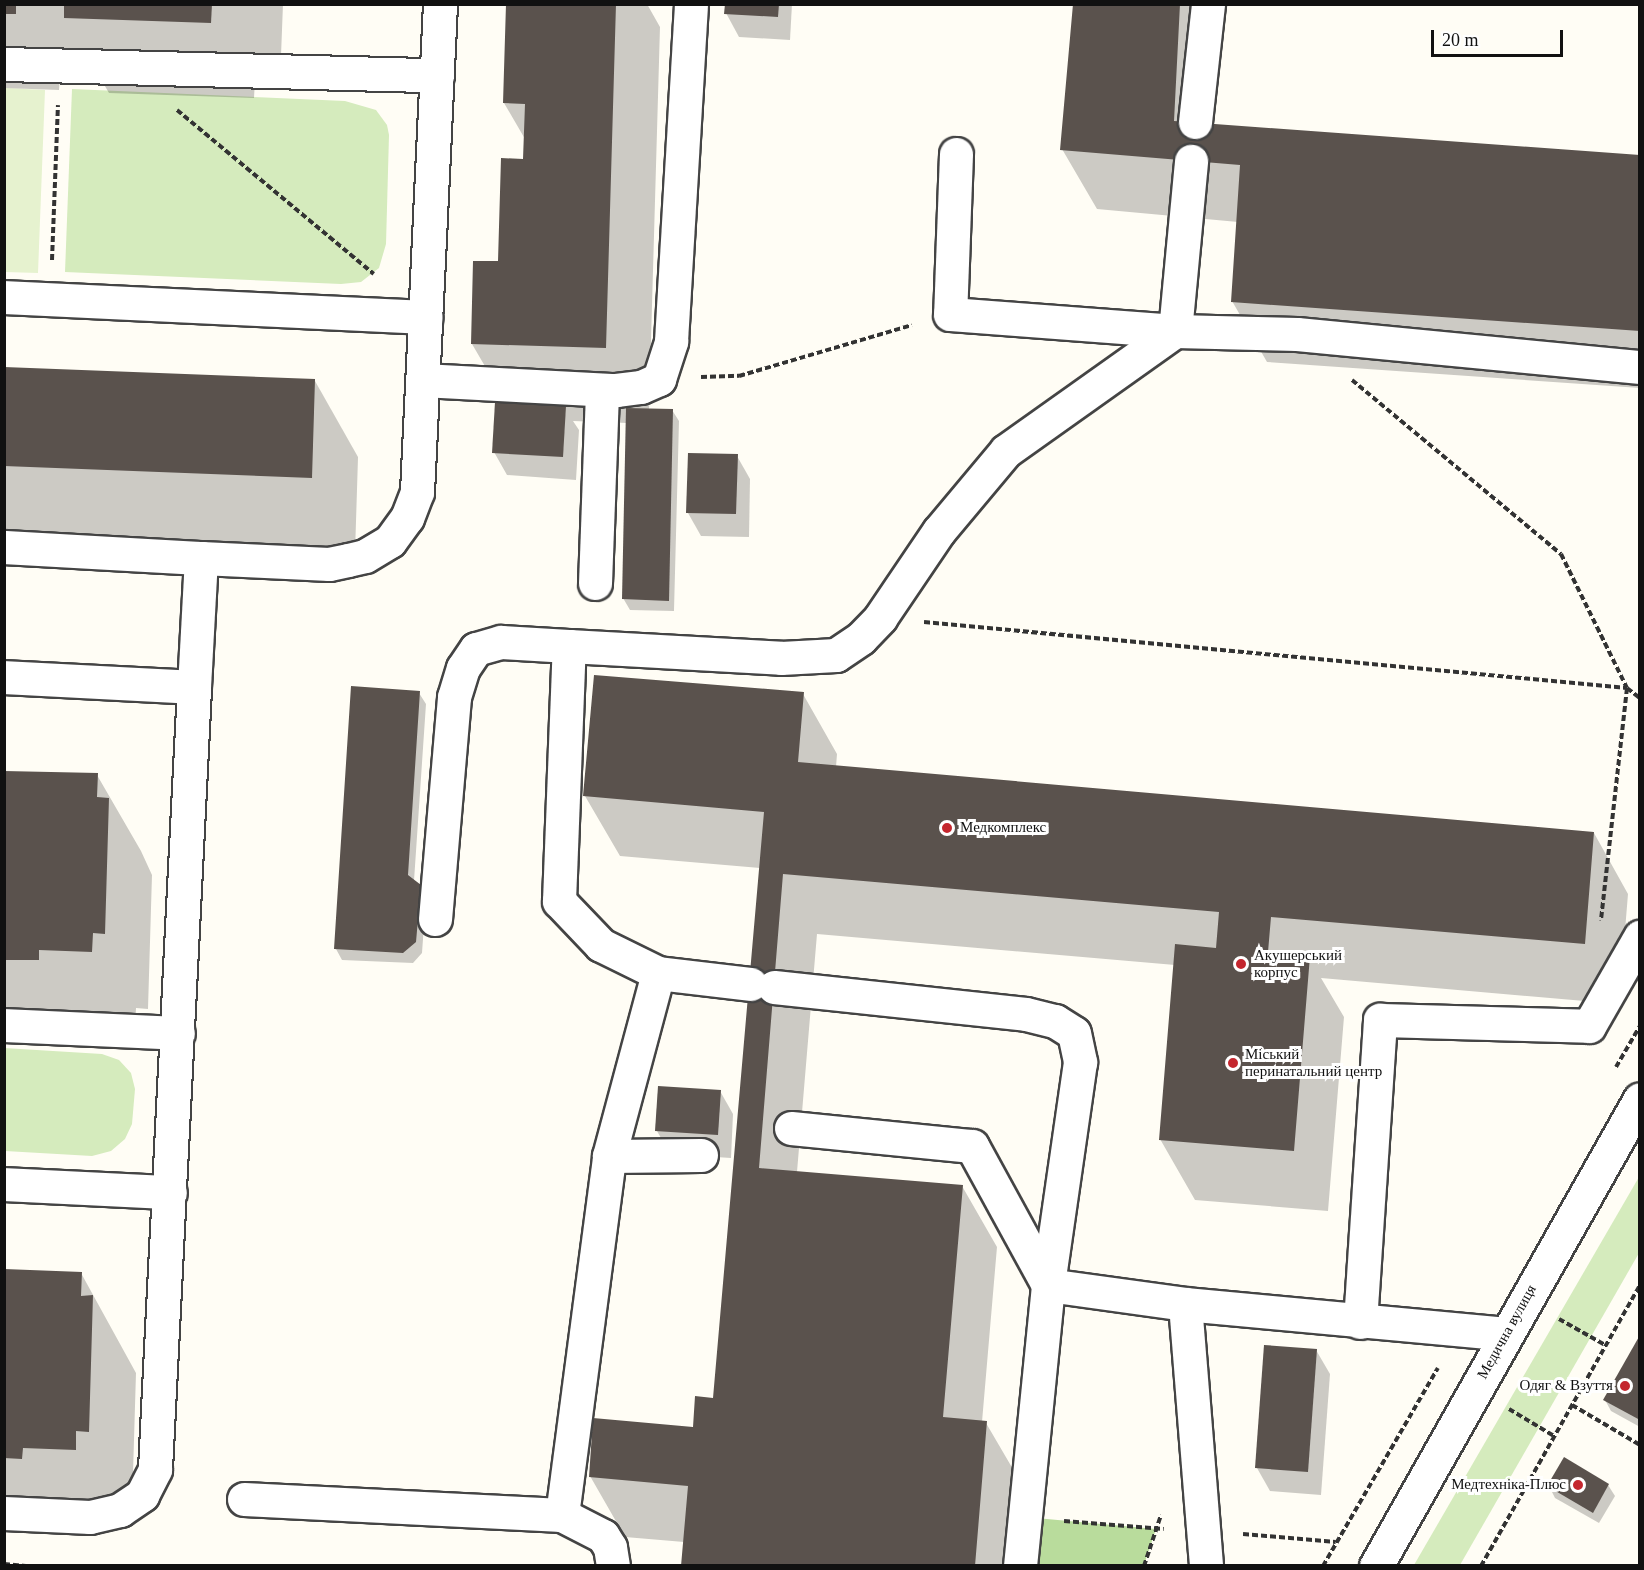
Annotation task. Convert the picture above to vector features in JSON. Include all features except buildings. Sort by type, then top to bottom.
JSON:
[{"type":"street","points":[[4,547],[329,564],[365,556],[390,541],[407,518],[417,492],[440,4]]},
{"type":"street","points":[[422,380],[602,390],[640,387],[659,379],[671,341],[691,4]]},
{"type":"street","points":[[1196,122],[1208,4]]},
{"type":"street","points":[[4,64],[436,75]]},
{"type":"street","points":[[956,154],[950,314],[1175,331],[1297,334],[1640,367]]},
{"type":"street","points":[[435,919],[454,697],[463,668],[476,649],[501,642],[811,659],[836,655],[861,638],[880,618],[939,531],[1006,452],[1175,331],[1191,161]]},
{"type":"street","points":[[4,297],[426,317]]},
{"type":"street","points":[[595,583],[602,390]]},
{"type":"street","points":[[4,1513],[90,1518],[132,1503],[149,1483],[158,1456],[201,558]]},
{"type":"street","points":[[569,646],[559,901],[601,945],[658,973],[1026,1014],[1055,1021],[1074,1033],[1080,1062],[1048,1286],[1020,1566]]},
{"type":"street","points":[[4,676],[194,687]]},
{"type":"street","points":[[1360,1322],[1380,1020],[1589,1026],[1640,937]]},
{"type":"street","points":[[561,1515],[609,1156],[658,973]]},
{"type":"street","points":[[4,1025],[178,1033]]},
{"type":"street","name":"Медична вулиця","points":[[1376,1566],[1640,1099]]},
{"type":"street","points":[[791,1128],[972,1146],[1048,1286]]},
{"type":"street","points":[[609,1156],[701,1155]]},
{"type":"street","points":[[4,1184],[170,1192]]},
{"type":"street","points":[[1048,1286],[1185,1304],[1507,1334]]},
{"type":"street","points":[[1185,1304],[1206,1566]]},
{"type":"street","points":[[244,1499],[561,1515],[603,1536],[610,1547],[612,1566]]},
{"type":"path","points":[[50,299],[60,65]]},
{"type":"path","points":[[126,67],[426,317]]},
{"type":"path","points":[[659,379],[739,376],[950,314]]},
{"type":"path","points":[[1297,334],[1560,554],[1627,688],[1640,698]]},
{"type":"path","points":[[880,618],[1627,688]]},
{"type":"path","points":[[1600,933],[1627,688]]},
{"type":"path","points":[[1481,1566],[1640,1285]]},
{"type":"path","points":[[1557,1317],[1605,1345]]},
{"type":"path","points":[[1572,1404],[1640,1445]]},
{"type":"path","points":[[1506,1407],[1554,1436]]},
{"type":"path","points":[[1025,1517],[1336,1542]]},
{"type":"path","points":[[4,1564],[26,1566]]},
{"type":"green space","points":[[5,88],[45,90],[38,273],[5,272]]},
{"type":"green space","points":[[72,89],[345,101],[376,110],[387,125],[389,135],[386,244],[379,268],[361,282],[341,284],[65,272]]},
{"type":"green space","points":[[4,1048],[102,1054],[119,1060],[131,1073],[135,1089],[132,1124],[125,1139],[111,1151],[92,1156],[5,1151]]},
{"type":"green space","points":[[1639,1177],[1639,1253],[1460,1565],[1414,1565]]},
{"type":"green space","points":[[1025,1517],[1156,1529],[1144,1565],[1020,1566]]},
{"type":"place","name":"Медкомплекс","points":[[947,828]]},
{"type":"place","name":"Акушерський корпус","points":[[1241,964]]},
{"type":"place","name":"Міський перинатальний центр","points":[[1233,1063]]},
{"type":"place","name":"Одяг & Взуття","points":[[1625,1386]]},
{"type":"place","name":"Медтехніка-Плюс","points":[[1578,1485]]}]
